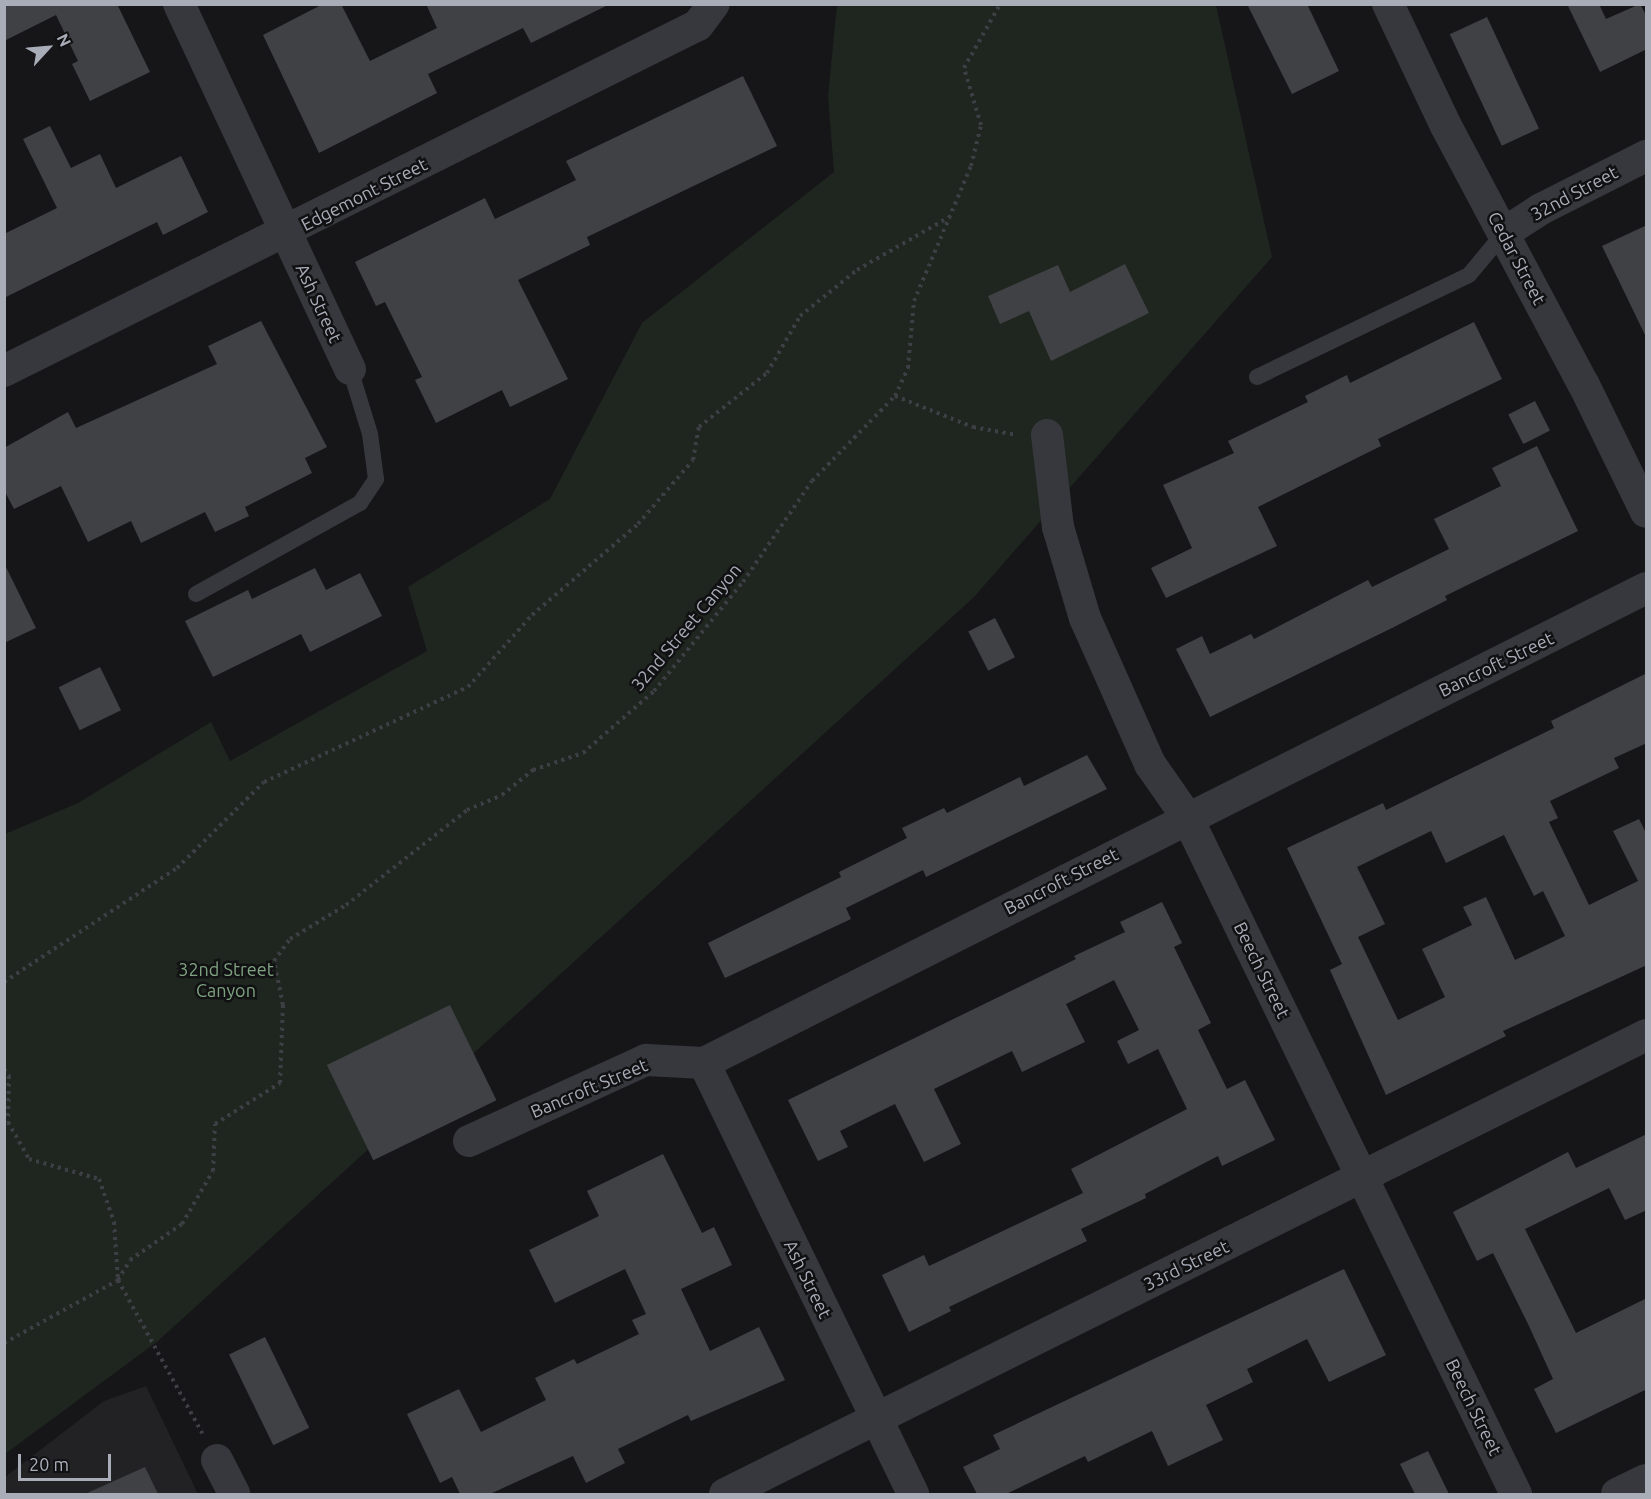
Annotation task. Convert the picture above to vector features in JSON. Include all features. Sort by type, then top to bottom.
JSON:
[{"type":"street","name":"Ash Street","points":[[179,4],[350,369]]},
{"type":"street","name":"Edgemont Street","points":[[4,371],[287,233],[698,25],[714,4]]},
{"type":"street","name":"Cedar Street","points":[[1388,4],[1647,512]]},
{"type":"street","name":"32nd Street","points":[[1504,233],[1541,209],[1647,156]]},
{"type":"street","name":"Beech Street","points":[[1047,435],[1058,527],[1085,618],[1150,764],[1187,817],[1516,1494]]},
{"type":"street","name":"Bancroft Street","points":[[469,1141],[646,1060],[704,1063],[1187,817],[1647,588]]},
{"type":"street","name":"33rd Street","points":[[725,1494],[1647,1035]]},
{"type":"street","name":"Ash Street","points":[[704,1063],[913,1494]]},
{"type":"street","points":[[217,1460],[234,1494]]},
{"type":"street","points":[[1617,1494],[1647,1480]]},
{"type":"lane","points":[[1257,377],[1469,275],[1504,233]]},
{"type":"lane","name":"Ash Street","points":[[196,594],[360,503],[376,479],[370,434],[350,369]]},
{"type":"path","name":"32nd Street Canyon","points":[[4,1343],[118,1280],[130,1260],[182,1224],[213,1171],[215,1124],[280,1083],[284,1005],[273,961],[290,939],[346,905],[467,810],[502,795],[533,770],[584,753],[654,691],[743,582],[812,482],[896,396],[908,368],[914,301],[971,166],[981,125],[964,68],[1000,4]]},
{"type":"path","points":[[4,982],[177,868],[264,782],[468,687],[532,615],[638,524],[693,460],[699,427],[767,373],[800,316],[857,270],[951,216]]},
{"type":"path","points":[[896,396],[973,427],[1018,435],[1047,435]]},
{"type":"path","points":[[4,1070],[9,1076],[8,1122],[28,1160],[99,1179],[114,1221],[118,1280],[217,1460]]},
{"type":"shaded area","points":[[146,1386],[198,1494],[5,1494],[5,1477],[104,1401]]},
{"type":"green space","name":"32nd Street Canyon","points":[[837,5],[1216,5],[1272,257],[974,597],[158,1341],[5,1454],[5,834],[78,803],[211,722],[230,761],[427,651],[408,587],[550,499],[642,323],[834,172],[828,96]]},
{"type":"building","points":[[4,4],[117,4],[150,72],[90,101],[72,64],[78,61],[56,15],[4,41]]},
{"type":"building","points":[[323,4],[341,4],[370,61],[437,28],[426,4],[610,4],[531,43],[523,28],[428,74],[437,93],[319,153],[263,35]]},
{"type":"building","points":[[1247,4],[1307,4],[1339,71],[1292,94]]},
{"type":"building","points":[[1567,4],[1599,4],[1606,19],[1640,4],[1647,17],[1647,49],[1600,72]]},
{"type":"building","points":[[1487,17],[1539,128],[1502,146],[1450,34]]},
{"type":"building","points":[[743,76],[777,146],[587,237],[590,245],[518,280],[568,379],[510,407],[502,390],[436,423],[415,380],[422,377],[385,302],[376,306],[355,262],[485,198],[495,219],[576,180],[566,161]]},
{"type":"building","points":[[50,126],[71,168],[100,154],[116,188],[181,156],[208,212],[163,235],[157,222],[4,298],[4,234],[57,208],[23,139]]},
{"type":"building","points":[[1647,225],[1647,339],[1602,246]]},
{"type":"building","points":[[1125,264],[1149,313],[1051,361],[1029,311],[1000,324],[988,296],[1058,265],[1070,292]]},
{"type":"building","points":[[261,321],[327,447],[305,458],[312,473],[245,507],[249,516],[215,532],[205,512],[141,543],[131,521],[88,542],[61,486],[14,509],[4,490],[4,448],[68,412],[76,428],[217,364],[208,346]]},
{"type":"building","points":[[1474,322],[1502,379],[1378,439],[1381,446],[1258,507],[1277,546],[1166,598],[1151,568],[1192,548],[1163,485],[1234,453],[1228,441],[1308,402],[1305,396],[1347,375],[1350,383]]},
{"type":"building","points":[[1535,401],[1550,430],[1523,444],[1508,415]]},
{"type":"building","points":[[1537,446],[1578,531],[1445,596],[1447,600],[1392,628],[1210,717],[1176,649],[1202,636],[1210,654],[1251,634],[1254,639],[1368,580],[1372,587],[1449,549],[1434,519],[1501,486],[1492,468]]},
{"type":"building","points":[[4,563],[36,628],[4,643]]},
{"type":"building","points":[[315,568],[326,590],[360,573],[382,616],[310,652],[301,634],[213,677],[185,621],[248,590],[252,599]]},
{"type":"building","points":[[995,618],[1015,657],[988,671],[968,632]]},
{"type":"building","points":[[100,667],[121,710],[80,730],[59,687]]},
{"type":"building","points":[[1647,673],[1647,743],[1614,758],[1619,768],[1550,801],[1558,818],[1549,822],[1589,905],[1638,881],[1613,831],[1639,819],[1647,835],[1647,965],[1503,1031],[1506,1036],[1386,1095],[1330,970],[1342,964],[1287,848],[1383,803],[1386,810],[1554,728],[1551,721]],"holes":[[[1431,831],[1446,863],[1504,835],[1534,896],[1543,891],[1565,936],[1515,960],[1486,897],[1463,907],[1472,925],[1422,949],[1445,997],[1398,1020],[1358,937],[1385,924],[1357,867]]]},
{"type":"building","points":[[1087,755],[1107,789],[926,877],[923,870],[846,908],[851,919],[725,978],[708,943],[841,877],[839,872],[907,838],[902,828],[944,808],[947,813],[1020,777],[1024,786]]},
{"type":"building","points":[[1162,902],[1182,943],[1174,947],[1211,1023],[1198,1030],[1227,1089],[1245,1080],[1275,1140],[1222,1166],[1218,1156],[1145,1194],[1146,1198],[1081,1229],[1087,1241],[949,1307],[951,1311],[909,1332],[882,1275],[924,1255],[929,1266],[1083,1193],[1071,1169],[1187,1109],[1158,1049],[1128,1064],[1117,1041],[1139,1030],[1114,980],[1066,1004],[1085,1042],[1022,1072],[1012,1051],[934,1089],[961,1144],[924,1162],[895,1104],[840,1131],[848,1147],[818,1161],[788,1100],[1076,959],[1074,956],[1125,932],[1120,922]]},
{"type":"building","points":[[450,1005],[496,1100],[373,1160],[327,1065]]},
{"type":"building","points":[[1647,1134],[1647,1210],[1625,1220],[1609,1188],[1525,1229],[1576,1333],[1647,1298],[1647,1389],[1556,1433],[1534,1389],[1553,1379],[1529,1326],[1493,1253],[1477,1261],[1453,1212],[1568,1152],[1576,1168]]},
{"type":"building","points":[[663,1154],[702,1233],[714,1227],[732,1265],[681,1289],[710,1351],[759,1327],[785,1380],[691,1421],[688,1415],[618,1449],[625,1463],[586,1483],[573,1456],[490,1494],[460,1494],[452,1477],[440,1483],[407,1414],[459,1389],[481,1432],[546,1400],[535,1378],[574,1359],[577,1364],[639,1334],[632,1320],[646,1314],[625,1269],[555,1303],[529,1250],[599,1216],[587,1191]]},
{"type":"building","points":[[1344,1269],[1386,1355],[1329,1382],[1307,1339],[1247,1369],[1253,1382],[1206,1405],[1223,1440],[1168,1466],[1152,1431],[1088,1462],[1085,1456],[1006,1494],[977,1494],[963,1467],[1000,1449],[993,1435]]},
{"type":"building","points":[[265,1337],[309,1428],[273,1445],[229,1355]]},
{"type":"building","points":[[1428,1451],[1449,1494],[1415,1494],[1400,1464]]},
{"type":"building","points":[[145,1467],[158,1494],[85,1494]]}]
